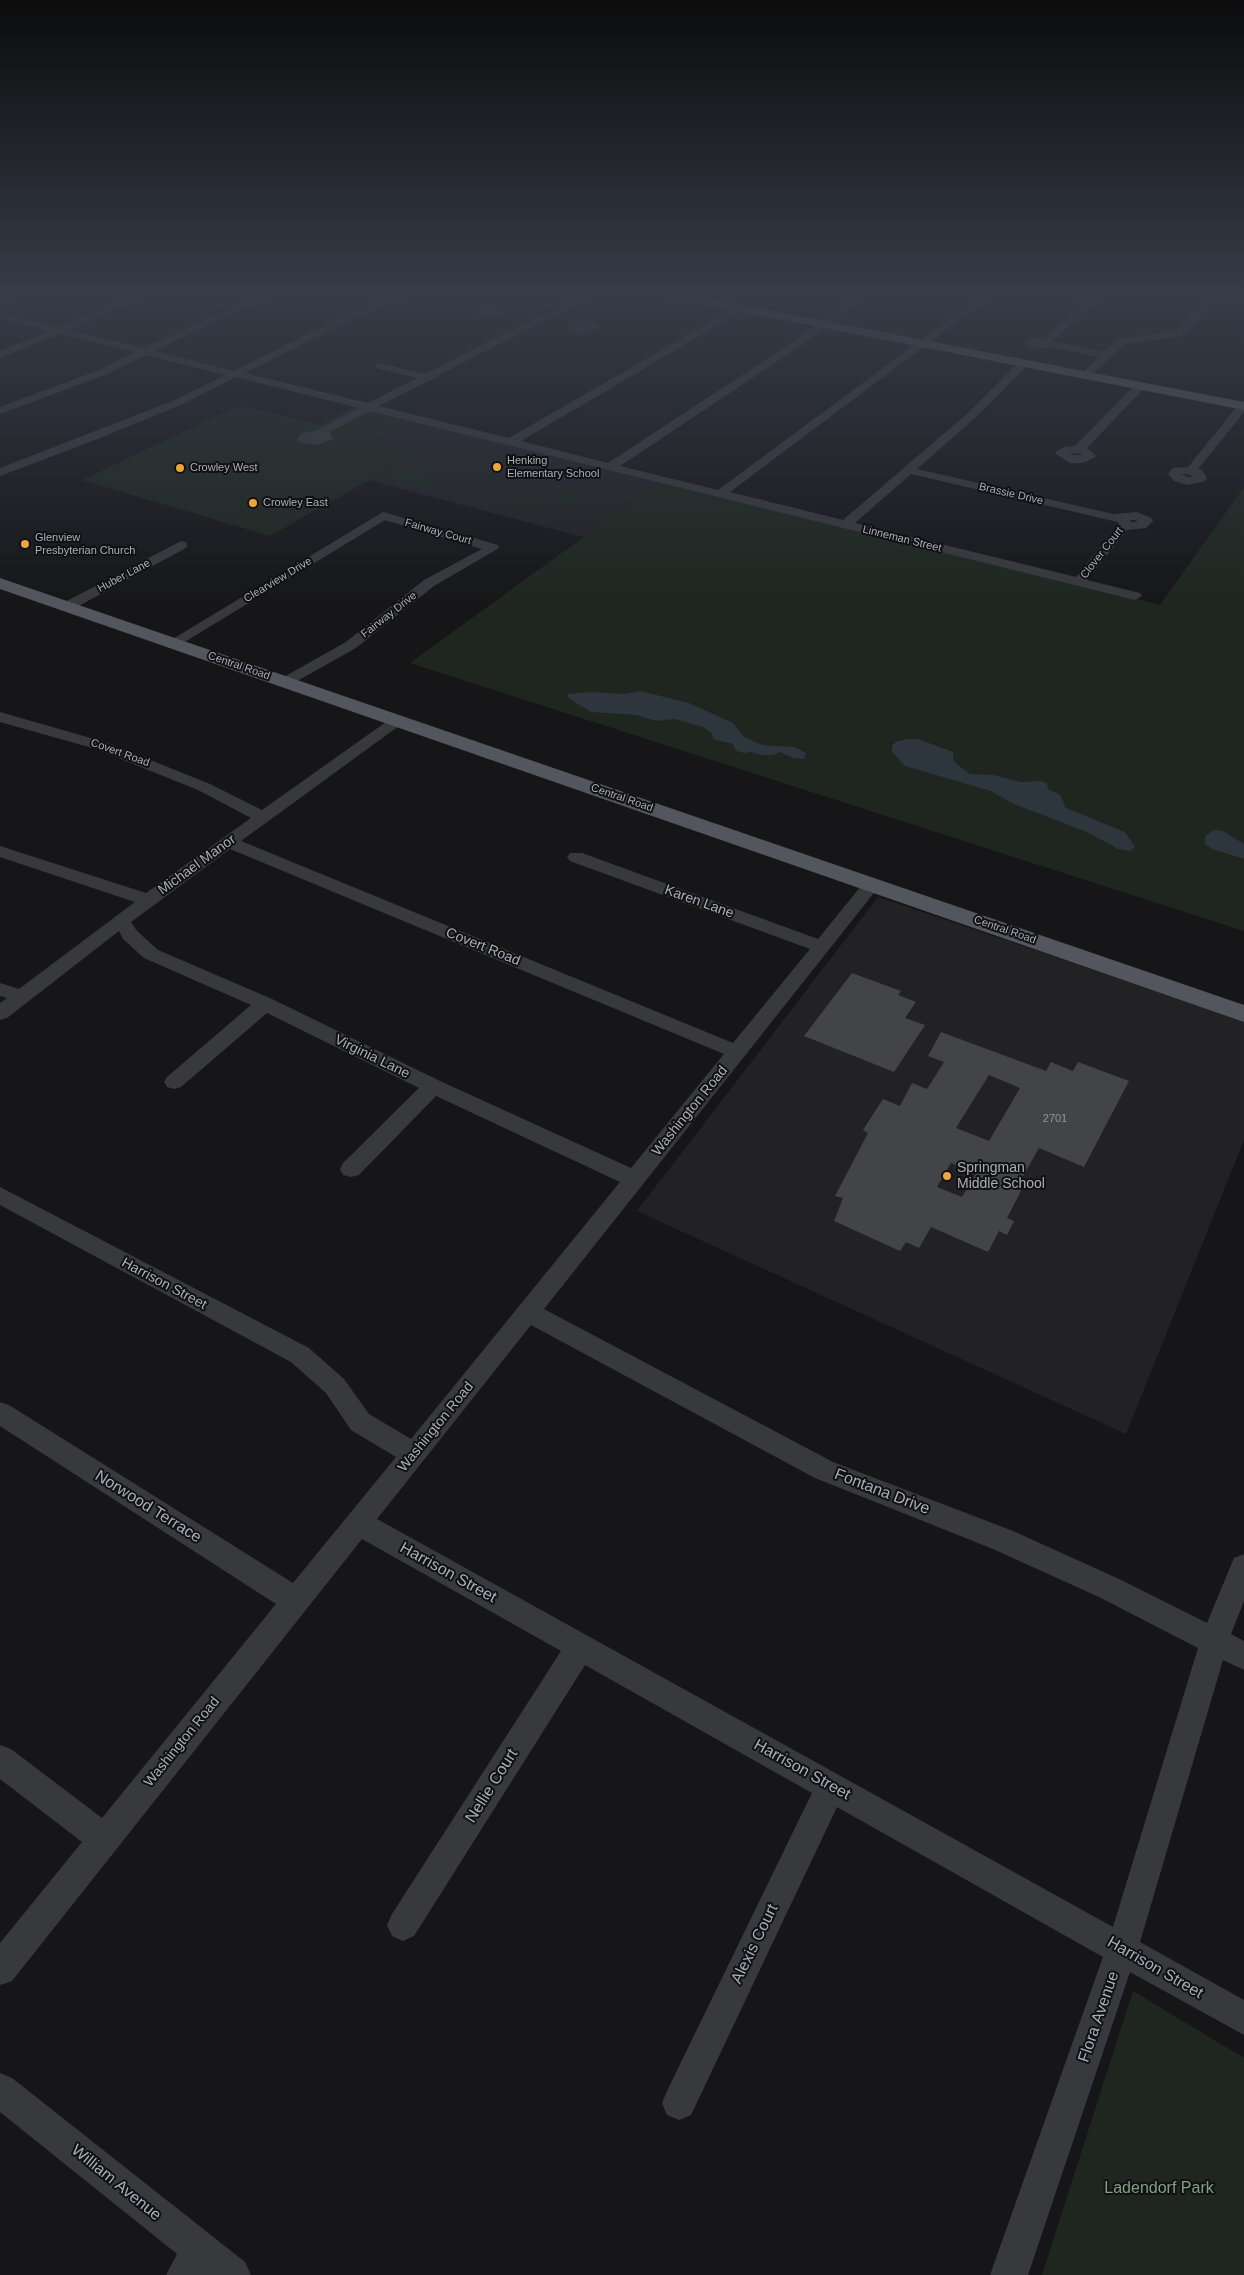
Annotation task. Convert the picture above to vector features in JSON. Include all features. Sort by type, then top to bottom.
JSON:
[{"type":"main road","points":[[1198,397],[1244,406]]},
{"type":"main road","name":"Central Road","points":[[4,587],[68,606],[1244,1014]]},
{"type":"street","points":[[0,411],[37,397]]},
{"type":"street","points":[[0,472],[86,440],[188,397]]},
{"type":"street","name":"Linneman Street","points":[[326,397],[1135,596]]},
{"type":"street","points":[[319,433],[391,397]]},
{"type":"street","points":[[511,442],[586,397]]},
{"type":"street","points":[[610,467],[716,397]]},
{"type":"street","points":[[720,494],[850,397]]},
{"type":"street","points":[[845,525],[972,415],[988,397]]},
{"type":"street","points":[[1080,449],[1129,397]]},
{"type":"street","points":[[1191,470],[1244,406]]},
{"type":"street","name":"Brassie Drive","points":[[908,470],[1121,523]]},
{"type":"street","name":"Fairway Court","points":[[383,516],[493,548]]},
{"type":"street","name":"Clearview Drive","points":[[173,643],[383,516]]},
{"type":"street","name":"Clover Court","points":[[1079,582],[1121,523]]},
{"type":"street","name":"Huber Lane","points":[[68,606],[181,546]]},
{"type":"street","name":"Fairway Drive","points":[[285,682],[351,645],[429,583],[493,548]]},
{"type":"street","name":"Covert Road","points":[[0,717],[102,746],[152,764],[204,787],[263,817]]},
{"type":"street","name":"Michael Manor","points":[[0,1013],[120,920],[398,720]]},
{"type":"street","name":"Covert Road","points":[[229,842],[737,1052]]},
{"type":"street","points":[[0,851],[148,900]]},
{"type":"street","name":"Karen Lane","points":[[576,857],[822,947]]},
{"type":"street","name":"Washington Road","points":[[0,1969],[872,884]]},
{"type":"street","name":"Virginia Lane","points":[[120,920],[130,935],[151,954],[265,1004],[433,1086],[635,1179]]},
{"type":"street","points":[[0,989],[20,996]]},
{"type":"street","points":[[174,1082],[265,1004]]},
{"type":"street","points":[[351,1169],[433,1086]]},
{"type":"street","name":"Harrison Street","points":[[0,1195],[156,1280],[300,1355],[335,1386],[360,1422],[414,1454]]},
{"type":"street","name":"Fontana Drive","points":[[528,1312],[824,1470],[1003,1540],[1109,1588],[1244,1656]]},
{"type":"street","name":"Norwood Terrace","points":[[0,1413],[296,1601]]},
{"type":"street","name":"Harrison Street","points":[[359,1523],[1244,2018]]},
{"type":"street","name":"Flora Avenue","points":[[1008,2275],[1122,1949],[1214,1641],[1244,1567]]},
{"type":"street","name":"Nellie Court","points":[[403,1925],[580,1647]]},
{"type":"street","points":[[0,1760],[104,1839]]},
{"type":"street","name":"Alexis Court","points":[[679,2103],[831,1786]]},
{"type":"street","name":"William Avenue","points":[[0,2090],[193,2263],[232,2275]]},
{"type":"shaded area","name":"Henking Elementary School","points":[[413,420],[661,481],[583,537],[369,480],[414,454],[371,443]]},
{"type":"shaded area","points":[[640,691],[689,703],[733,723],[744,737],[762,745],[794,747],[806,753],[804,759],[793,758],[780,752],[773,755],[761,755],[736,751],[733,744],[713,739],[712,733],[703,727],[675,719],[656,721],[637,715],[591,712],[568,698],[567,694],[592,692],[624,694]]},
{"type":"shaded area","points":[[918,739],[953,752],[954,762],[970,774],[993,775],[1021,782],[1040,781],[1047,783],[1048,789],[1060,795],[1066,808],[1125,832],[1135,847],[1130,851],[1118,849],[1087,832],[1014,804],[991,791],[905,766],[892,752],[892,746],[896,742]]},
{"type":"shaded area","points":[[1214,830],[1223,831],[1244,844],[1244,859],[1212,849],[1204,843],[1206,835]]},
{"type":"shaded area","name":"Springman Middle School","points":[[878,897],[1244,1021],[1244,1140],[1126,1434],[637,1211]]},
{"type":"green space","points":[[240,405],[319,425],[356,406],[413,420],[372,443],[415,454],[270,536],[82,480]]},
{"type":"green space","points":[[398,467],[440,478],[422,489],[379,478]]},
{"type":"green space","points":[[661,481],[1160,605],[1244,487],[1244,931],[410,663]]},
{"type":"green space","points":[[566,491],[586,496],[575,507],[563,508],[549,502]]},
{"type":"green space","points":[[519,503],[542,509],[530,516],[507,510]]},
{"type":"green space","name":"Ladendorf Park","points":[[1133,1991],[1244,2058],[1244,2275],[1042,2275]]},
{"type":"building","points":[[852,973],[901,991],[898,995],[916,1002],[905,1018],[925,1025],[894,1072],[804,1036]]},
{"type":"building","name":"Springman Middle School","points":[[941,1032],[1046,1071],[1051,1062],[1073,1071],[1078,1062],[1129,1081],[1084,1167],[1039,1148],[1017,1187],[1022,1189],[1007,1218],[1014,1221],[1007,1235],[999,1231],[988,1252],[931,1227],[919,1248],[906,1242],[900,1251],[834,1221],[843,1198],[835,1196],[868,1133],[863,1130],[883,1099],[900,1106],[912,1083],[927,1089],[944,1062],[928,1056]],"holes":[[[989,1075],[1020,1088],[989,1141],[956,1128]],[[951,1163],[976,1173],[962,1197],[937,1187]]]},
{"type":"place","name":"Henking Elementary School","points":[[497,467]]},
{"type":"place","name":"Crowley West","points":[[180,468]]},
{"type":"place","name":"Crowley East","points":[[253,503]]},
{"type":"place","name":"Glenview Presbyterian Church","points":[[25,544]]},
{"type":"place","name":"Springman Middle School","points":[[947,1176]]}]
